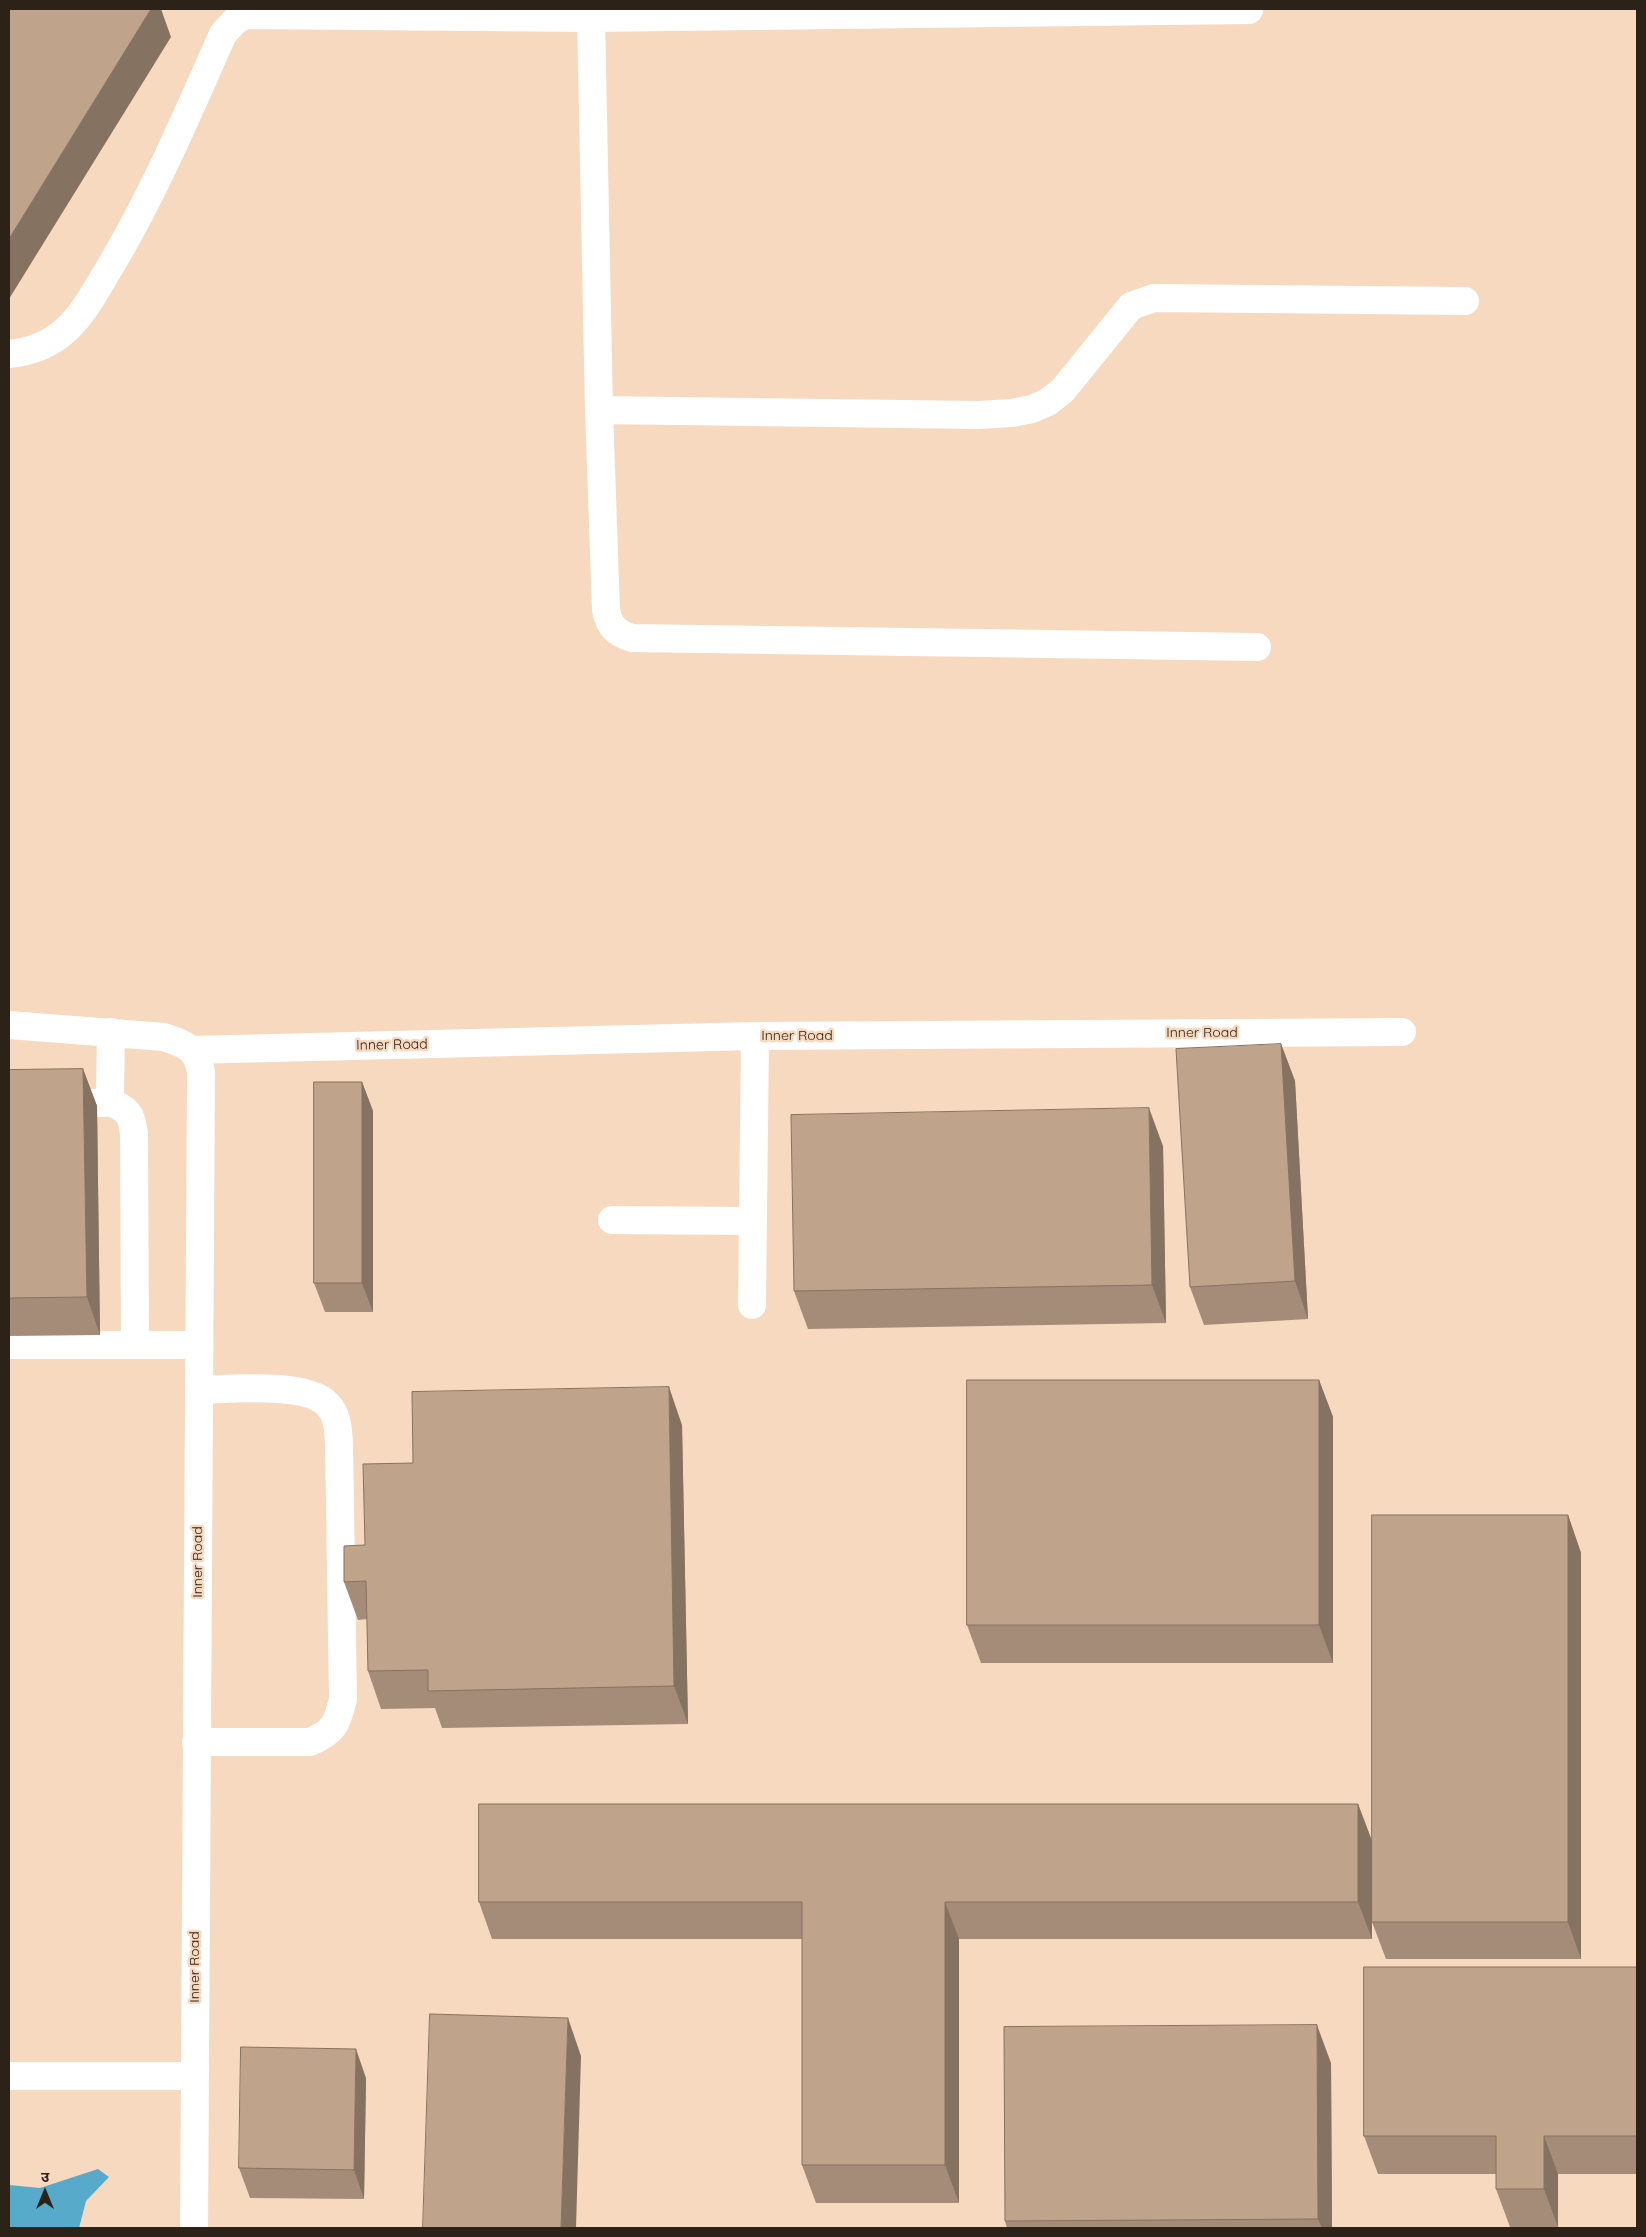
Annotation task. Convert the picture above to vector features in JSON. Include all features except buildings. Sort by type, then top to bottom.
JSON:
[{"type":"street","points":[[9,354],[23,353],[42,346],[66,329],[88,304],[135,224],[223,34],[240,18],[259,14],[591,18],[1249,10]]},
{"type":"street","points":[[591,18],[598,410],[606,610],[608,622],[621,635],[632,638],[1257,647]]},
{"type":"street","points":[[598,410],[979,415],[1012,413],[1040,406],[1063,390],[1131,306],[1154,298],[1465,301]]},
{"type":"street","name":"Inner Road","points":[[9,1025],[164,1037],[192,1050],[196,1054],[202,1072],[194,2228]]},
{"type":"street","points":[[108,1101],[110,1094],[111,1032]]},
{"type":"street","name":"Inner Road","points":[[192,1050],[755,1036],[1402,1032]]},
{"type":"street","points":[[752,1305],[755,1036]]},
{"type":"street","points":[[66,1103],[104,1103],[108,1101],[124,1108],[132,1116],[134,1134],[135,1344]]},
{"type":"street","points":[[612,1220],[753,1221]]},
{"type":"street","points":[[9,1345],[199,1344]]},
{"type":"street","points":[[196,1742],[310,1742],[327,1735],[338,1720],[342,1699],[339,1443],[337,1419],[327,1403],[309,1393],[285,1389],[199,1390]]},
{"type":"street","points":[[9,2076],[194,2076]]},
{"type":"water","points":[[98,2169],[109,2177],[86,2201],[79,2228],[9,2228],[9,2185],[40,2188]]}]
